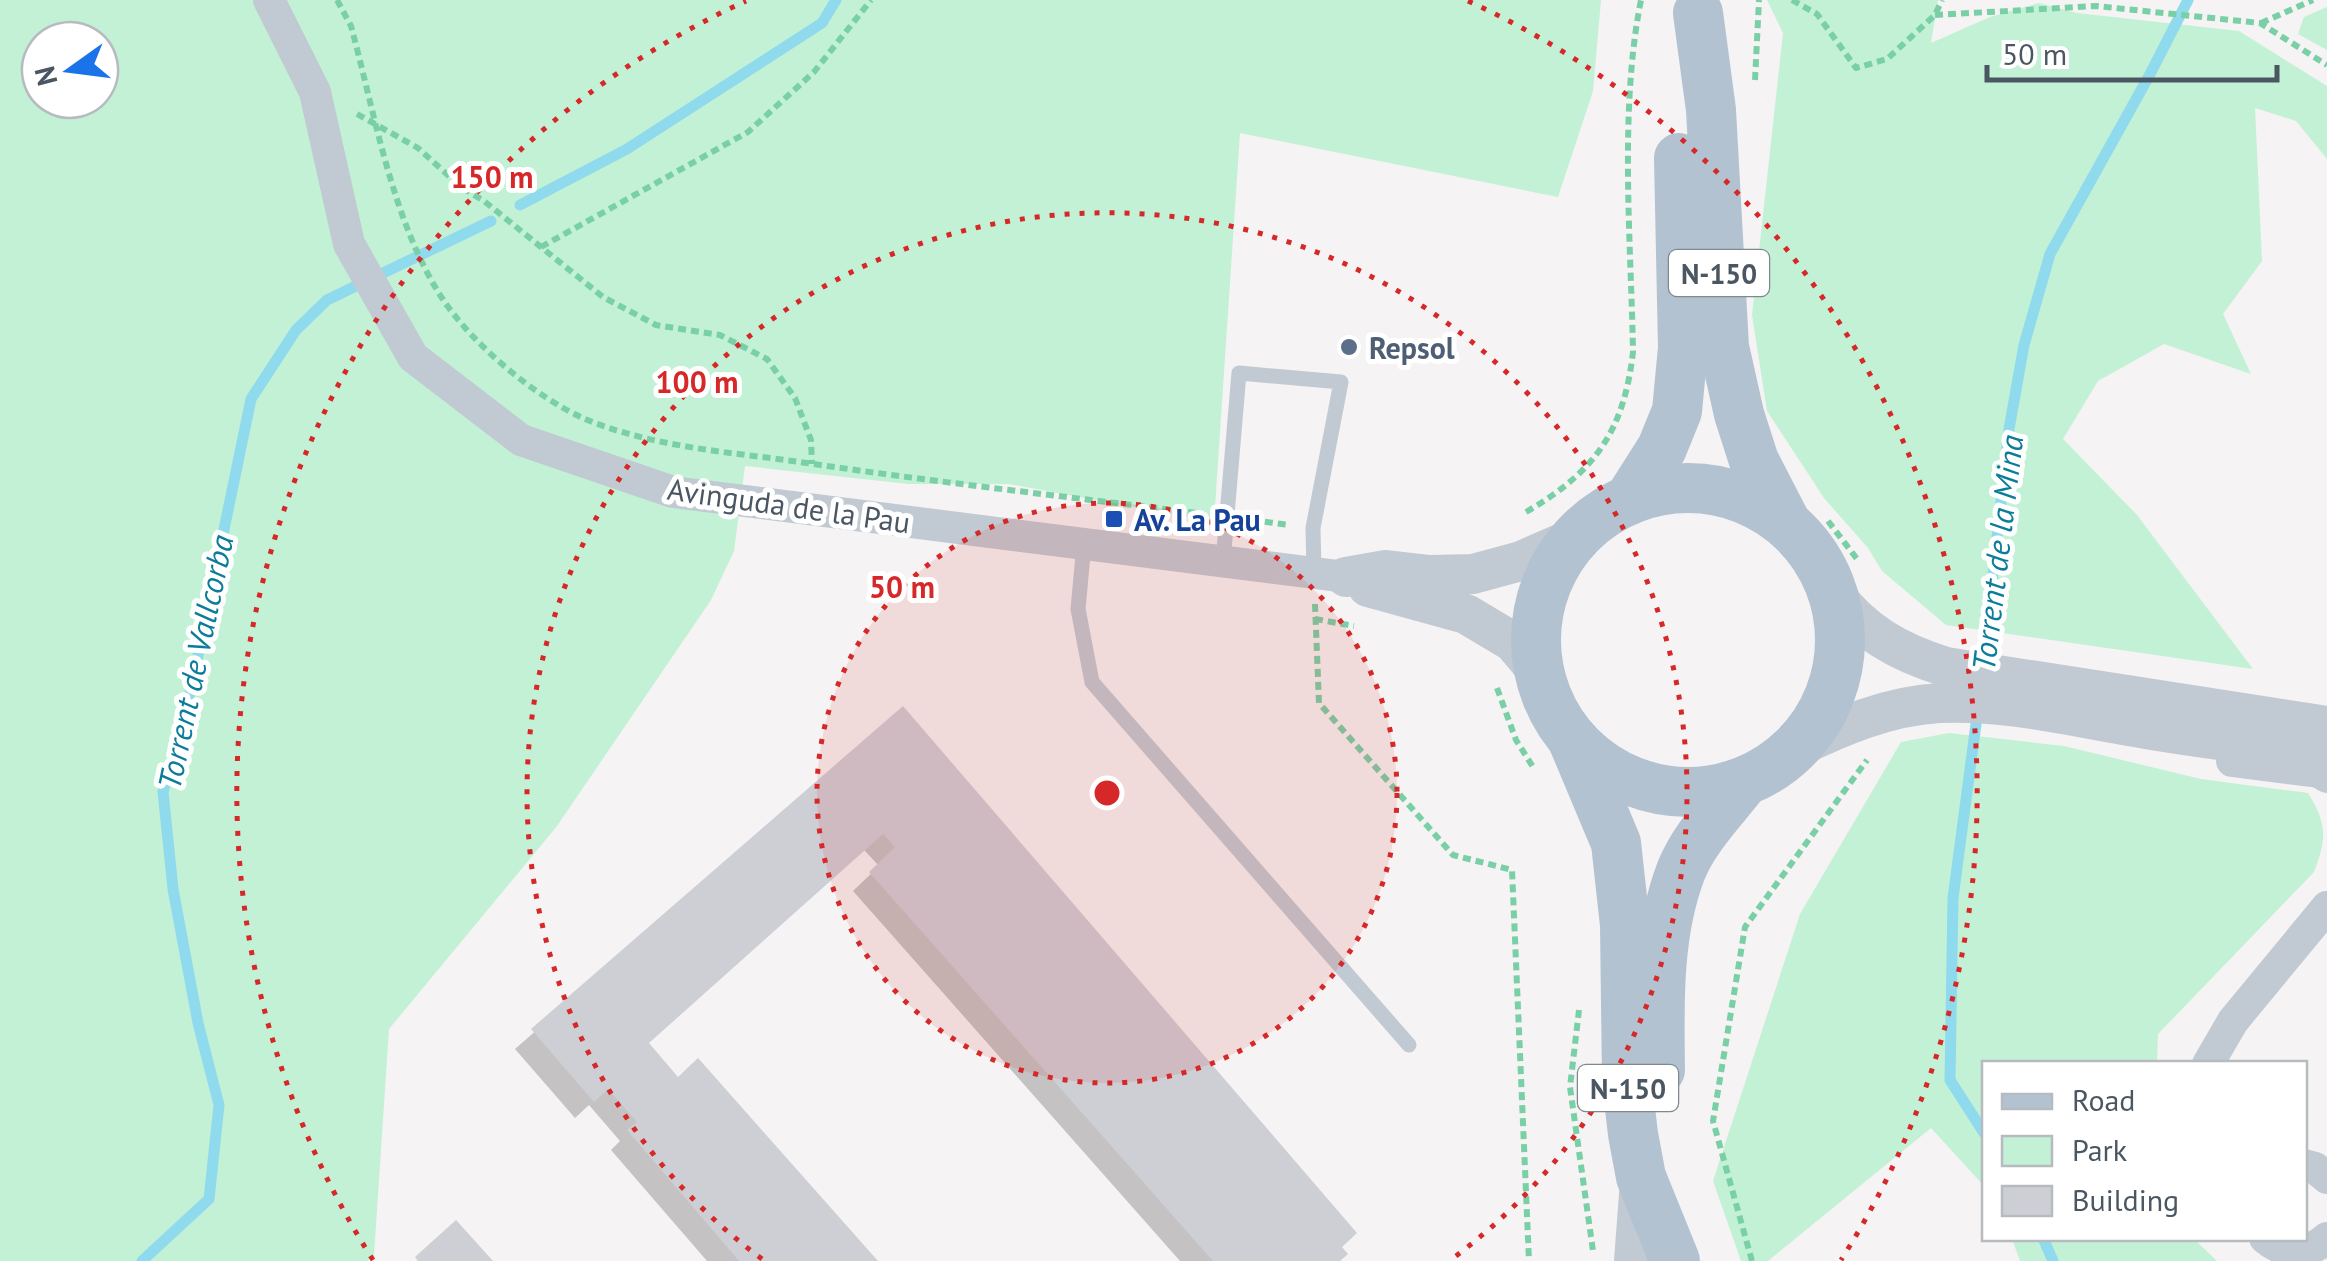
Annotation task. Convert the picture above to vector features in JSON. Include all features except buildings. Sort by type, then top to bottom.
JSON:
[{"type":"main road","name":"N-150","points":[[1629,500],[1662,448],[1677,411],[1683,348],[1678,108],[1698,6]]},
{"type":"main road","name":"N-150","points":[[1572,739],[1591,758],[1641,786],[1670,792],[1705,792],[1743,782],[1773,767],[1794,750],[1818,721],[1832,690],[1848,579],[1814,554],[1804,518],[1754,461],[1724,347],[1711,110],[1698,6]]},
{"type":"main road","name":"N-150","points":[[1676,1261],[1640,1177],[1627,1082],[1625,925],[1616,843],[1572,739],[1548,699],[1536,649],[1538,615],[1547,583],[1576,536],[1601,515],[1629,500],[1681,488],[1714,490],[1804,518]]},
{"type":"main road","name":"N-150","points":[[1676,1261],[1660,1073],[1661,979],[1669,909],[1682,868],[1701,836],[1743,782]]},
{"type":"street","name":"Avinguda de la Pau","points":[[269,0],[316,92],[348,244],[414,357],[521,440],[673,492],[1330,575],[1386,570],[1473,574],[1521,561],[1576,536]]},
{"type":"street","name":"Avinguda de la Pau","points":[[1330,575],[1378,592],[1466,614],[1513,642],[1540,674]]},
{"type":"street","points":[[1848,579],[1851,617],[1917,658],[1946,667],[2327,726]]},
{"type":"street","points":[[1794,750],[1850,724],[1893,710],[1936,703],[1993,704],[2316,752],[2327,749]]},
{"type":"street","points":[[2128,726],[2233,762],[2319,772],[2327,777]]},
{"type":"street","points":[[2210,1061],[2233,1021],[2327,907]]},
{"type":"street","points":[[1634,1261],[1640,1177]]},
{"type":"street","points":[[2268,1241],[2290,1252],[2318,1246],[2327,1238]]},
{"type":"lane","points":[[1223,562],[1239,373],[1341,382],[1314,528],[1330,575]]},
{"type":"lane","points":[[1084,544],[1078,609],[1092,682],[1409,1045]]},
{"type":"path","points":[[338,0],[352,26],[408,230],[442,298],[481,344],[522,380],[584,418],[646,438],[748,455],[1314,528]]},
{"type":"path","points":[[541,247],[748,132],[814,72],[871,0]]},
{"type":"path","points":[[1517,516],[1530,510],[1601,451],[1617,424],[1628,391],[1633,352],[1629,88],[1632,42],[1641,0]]},
{"type":"path","points":[[1754,96],[1759,0]]},
{"type":"path","points":[[1792,0],[1817,14],[1856,68],[1888,59],[1935,15],[1942,0]]},
{"type":"path","points":[[2260,23],[2313,0]]},
{"type":"path","points":[[1935,15],[2096,6],[2260,23],[2327,65]]},
{"type":"path","points":[[316,92],[418,148],[460,187],[484,201],[603,297],[656,325],[720,335],[767,358],[795,398],[811,440],[813,510]]},
{"type":"path","points":[[1804,518],[1848,579]]},
{"type":"path","points":[[1330,575],[1316,618],[1318,702],[1453,854],[1512,870],[1529,1261]]},
{"type":"path","points":[[1316,618],[1372,629]]},
{"type":"path","points":[[1488,676],[1499,690],[1516,740],[1540,778]]},
{"type":"path","points":[[1752,1261],[1713,1121],[1745,927],[1879,743],[1893,710]]},
{"type":"path","points":[[1579,1008],[1570,1087],[1592,1261]]},
{"type":"green space","points":[[0,0],[1601,0],[1593,91],[1558,197],[1240,133],[1214,522],[1009,484],[908,484],[745,466],[734,551],[711,600],[557,826],[389,1029],[374,1255],[367,1261],[0,1261]]},
{"type":"green space","points":[[1767,0],[1938,0],[1931,43],[1990,17],[2039,3],[2077,13],[2239,31],[2327,86],[2327,159],[2296,121],[2255,108],[2262,261],[2223,314],[2251,374],[2164,344],[2098,381],[2063,439],[2137,515],[2253,669],[1946,625],[1882,571],[1868,548],[1824,498],[1767,411],[1752,315],[1783,33]]},
{"type":"green space","points":[[2327,7],[2327,50],[2298,34],[2304,17]]},
{"type":"green space","points":[[1949,733],[2064,746],[2201,779],[2308,793],[2323,831],[2321,850],[2314,872],[2158,1034],[2157,1061],[1982,1061],[1982,1184],[1931,1128],[1768,1261],[1741,1261],[1713,1181],[1800,914],[1901,742]]},
{"type":"green space","points":[[2013,1241],[2196,1241],[2217,1261],[2020,1261]]},
{"type":"waterway","name":"Torrent de Vallcorba","points":[[520,205],[627,149],[822,23],[836,0]]},
{"type":"waterway","name":"Torrent de la Mina","points":[[1983,665],[2009,429],[2024,345],[2050,254],[2188,0]]},
{"type":"waterway","name":"Torrent de Vallcorba","points":[[142,1261],[209,1199],[219,1105],[198,1023],[173,889],[163,792],[191,689],[251,399],[296,330],[327,300],[491,221]]},
{"type":"waterway","name":"Torrent de la Mina","points":[[1978,709],[1953,898],[1950,1080],[1982,1130]]},
{"type":"waterway","name":"Torrent de la Mina","points":[[2044,1241],[2053,1261]]},
{"type":"place","name":"Repsol","points":[[1349,347]]},
{"type":"place","name":"Av. La Pau","points":[[1114,519]]}]
